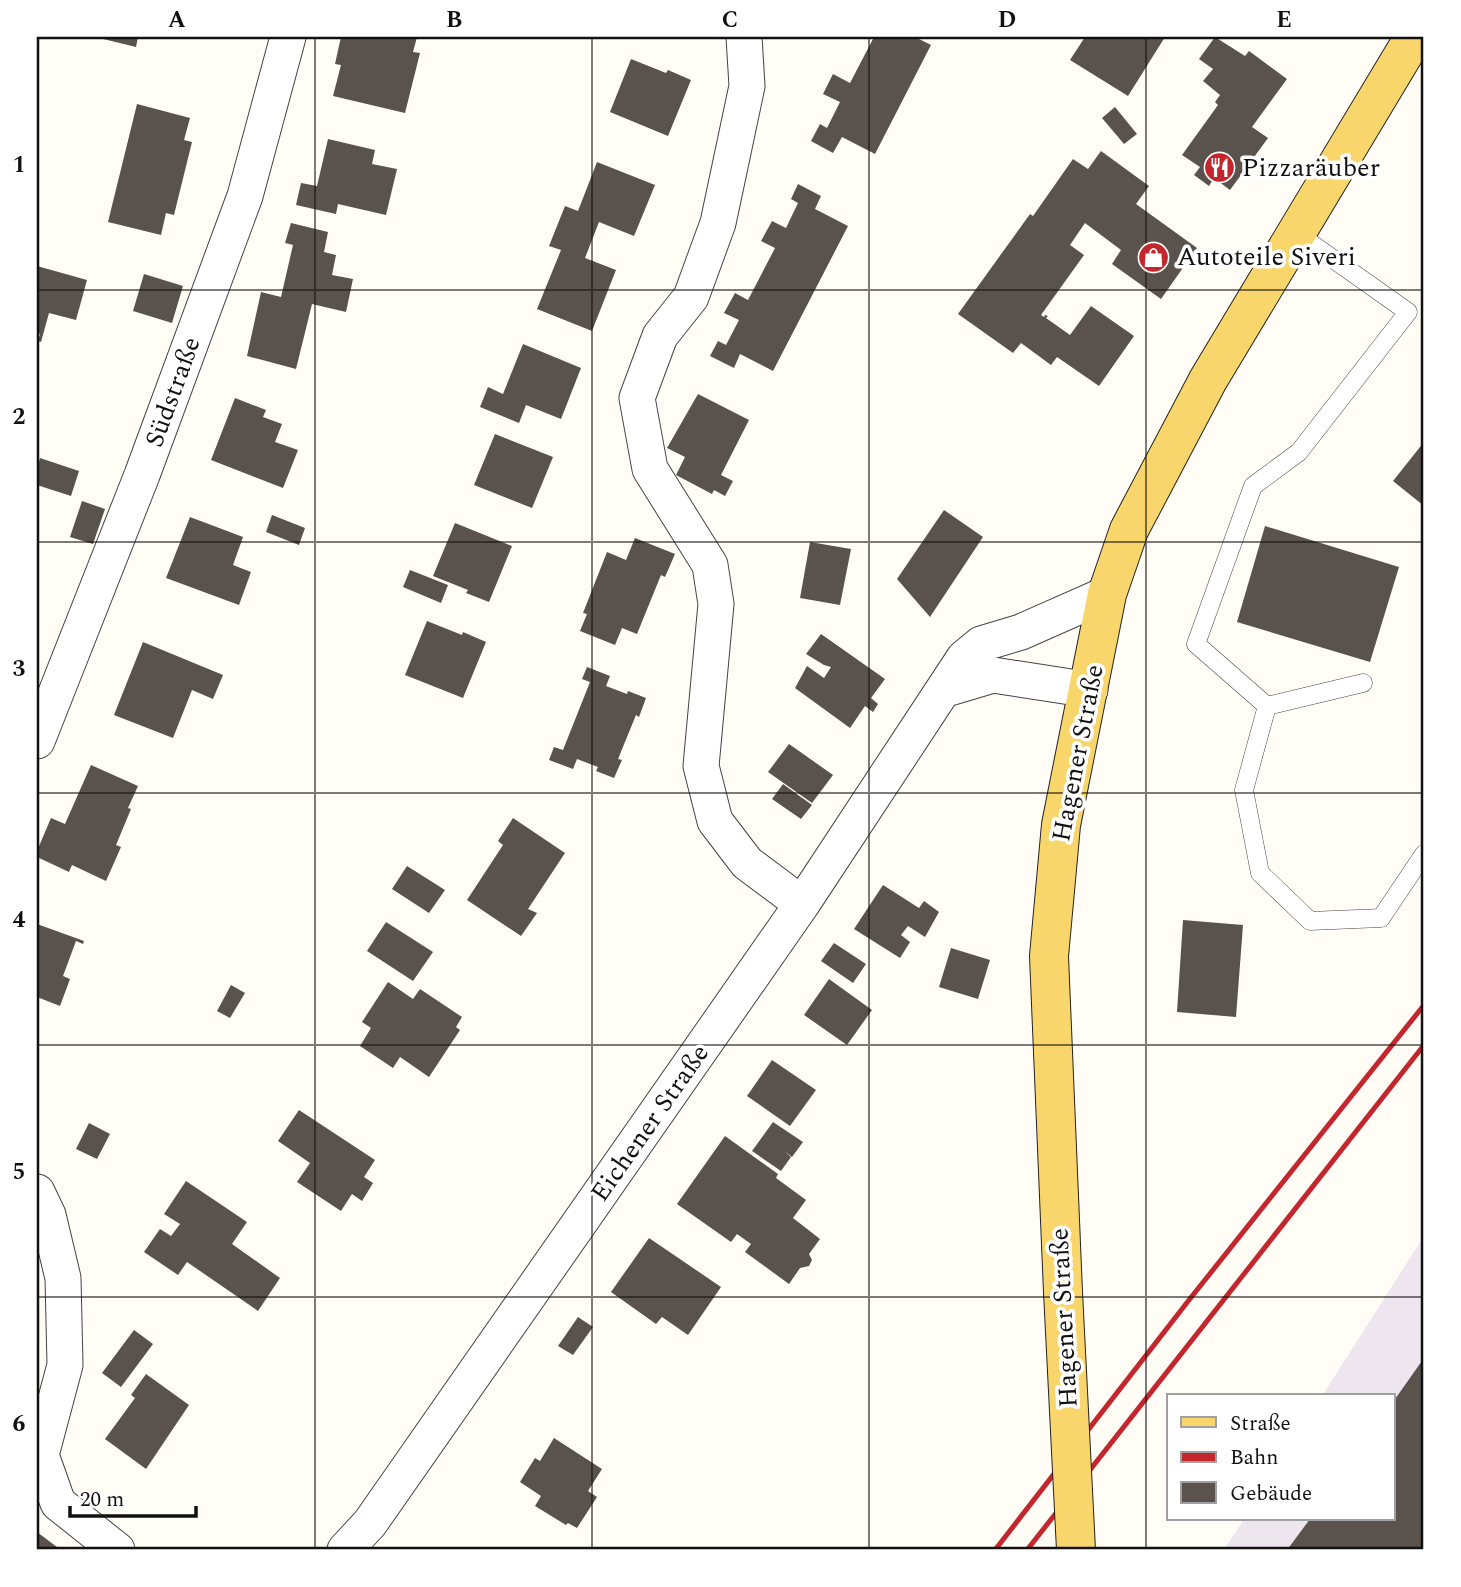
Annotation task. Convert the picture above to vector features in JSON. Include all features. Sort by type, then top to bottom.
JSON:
[{"type":"main road","name":"Hagener Straße","points":[[1076,1550],[1049,956],[1061,825],[1107,594],[1135,519],[1208,380],[1414,37]]},
{"type":"street","name":"Südstraße","points":[[37,741],[142,475],[245,196],[288,37]]},
{"type":"street","points":[[744,37],[747,86],[718,223],[691,297],[660,337],[638,398],[650,469],[710,565],[716,604],[701,766],[715,821],[747,863],[803,904]]},
{"type":"street","name":"Eichener Straße","points":[[345,1550],[370,1523],[803,904],[964,658],[981,645],[1021,632],[1107,594]]},
{"type":"street","points":[[946,689],[993,675],[1090,690]]},
{"type":"street","points":[[37,1192],[48,1215],[63,1278],[65,1365],[39,1456],[58,1503],[117,1550]]},
{"type":"lane","points":[[1267,706],[1196,644],[1200,632],[1253,486],[1299,452],[1408,312],[1295,232]]},
{"type":"lane","points":[[1267,706],[1363,683]]},
{"type":"lane","points":[[1267,706],[1244,790],[1260,873],[1310,921],[1381,918],[1424,854]]},
{"type":"shaded area","points":[[1424,1236],[1424,1550],[1224,1550],[1243,1520],[1394,1520],[1394,1394],[1323,1394]]},
{"type":"building","points":[[95,37],[138,37],[136,47]]},
{"type":"building","points":[[341,37],[417,37],[413,52],[420,53],[405,113],[333,96],[341,65],[335,64]]},
{"type":"building","points":[[874,37],[915,37],[931,45],[875,154],[842,137],[833,153],[811,141],[820,124],[827,128],[840,102],[823,94],[833,74],[850,83]]},
{"type":"building","points":[[1085,37],[1165,37],[1128,96],[1070,60]]},
{"type":"building","points":[[1215,37],[1245,56],[1249,51],[1287,79],[1252,127],[1268,138],[1230,190],[1214,178],[1209,186],[1194,175],[1200,167],[1182,155],[1218,105],[1215,102],[1220,95],[1203,81],[1213,69],[1199,59]]},
{"type":"building","points":[[631,59],[691,80],[668,136],[610,112]]},
{"type":"building","points":[[137,104],[190,118],[184,140],[192,142],[174,215],[166,213],[161,235],[108,222]]},
{"type":"building","points":[[1115,107],[1137,134],[1124,144],[1102,118]]},
{"type":"building","points":[[328,139],[375,150],[372,164],[397,169],[386,215],[338,204],[336,214],[296,205],[301,183],[317,186]]},
{"type":"building","points":[[1101,151],[1149,186],[1136,204],[1197,248],[1161,299],[1112,264],[1121,250],[1085,223],[1070,245],[1084,255],[1041,315],[1048,316],[1046,318],[1070,335],[1091,306],[1134,336],[1099,386],[1057,357],[1051,365],[1021,343],[1013,353],[958,314],[1073,159],[1088,169]]},
{"type":"building","points":[[597,162],[655,185],[634,236],[599,222],[585,258],[616,270],[592,331],[537,309],[561,250],[549,246],[565,206],[578,211]]},
{"type":"building","points":[[798,184],[821,196],[815,209],[848,226],[773,371],[740,354],[734,368],[710,356],[718,341],[726,345],[739,320],[724,313],[735,293],[748,300],[775,248],[761,241],[772,221],[786,228],[798,203],[791,199]]},
{"type":"building","points":[[291,223],[328,232],[324,252],[336,255],[332,275],[353,279],[346,312],[312,304],[296,369],[247,356],[261,292],[281,297],[293,245],[285,243]]},
{"type":"building","points":[[37,266],[87,280],[76,320],[49,313],[41,342],[38,341],[40,334],[37,333]]},
{"type":"building","points":[[144,274],[183,286],[172,323],[133,311]]},
{"type":"building","points":[[523,344],[581,368],[561,419],[526,405],[519,423],[480,407],[488,387],[503,394]]},
{"type":"building","points":[[698,394],[749,420],[721,475],[733,481],[725,496],[714,490],[712,494],[676,475],[685,457],[667,448]]},
{"type":"building","points":[[235,398],[266,410],[263,417],[282,424],[275,442],[298,450],[283,488],[211,460]]},
{"type":"building","points":[[495,434],[553,457],[532,508],[474,485]]},
{"type":"building","points":[[1424,442],[1424,506],[1393,481]]},
{"type":"building","points":[[40,458],[79,471],[71,496],[37,485]]},
{"type":"building","points":[[82,501],[105,509],[93,544],[70,537]]},
{"type":"building","points":[[944,510],[983,537],[930,617],[897,579]]},
{"type":"building","points":[[272,515],[305,528],[299,545],[266,532]]},
{"type":"building","points":[[190,517],[243,537],[233,565],[251,572],[239,605],[166,578]]},
{"type":"building","points":[[455,523],[512,546],[489,602],[433,576]]},
{"type":"building","points":[[1265,526],[1399,567],[1370,662],[1237,622]]},
{"type":"building","points":[[635,538],[675,554],[665,577],[661,575],[637,634],[622,628],[615,645],[580,631],[587,614],[583,613],[607,552],[626,560]]},
{"type":"building","points":[[810,542],[851,549],[840,605],[800,598]]},
{"type":"building","points":[[410,570],[448,585],[441,603],[403,587]]},
{"type":"building","points":[[427,621],[486,642],[463,698],[405,675]]},
{"type":"building","points":[[821,634],[885,679],[871,698],[878,704],[873,712],[865,706],[850,728],[795,688],[807,666],[824,678],[831,667],[806,654]]},
{"type":"building","points":[[143,642],[223,675],[213,699],[192,690],[173,738],[114,715]]},
{"type":"building","points":[[587,667],[610,676],[606,686],[646,698],[618,759],[622,760],[614,778],[596,771],[598,767],[577,759],[573,769],[549,760],[554,747],[563,750],[590,682],[582,679]]},
{"type":"building","points":[[789,744],[833,775],[812,803],[768,772]]},
{"type":"building","points":[[91,765],[138,786],[116,845],[121,847],[106,881],[72,865],[69,872],[37,857],[51,818],[65,824]]},
{"type":"building","points":[[783,784],[812,805],[801,819],[772,799]]},
{"type":"building","points":[[513,818],[565,853],[528,909],[537,913],[521,936],[467,900],[503,845],[498,841]]},
{"type":"building","points":[[407,866],[445,890],[429,913],[392,889]]},
{"type":"building","points":[[883,885],[919,908],[924,901],[939,912],[925,937],[908,926],[901,935],[910,942],[900,958],[854,929]]},
{"type":"building","points":[[1183,920],[1243,925],[1236,1017],[1177,1012]]},
{"type":"building","points":[[386,922],[433,952],[413,981],[367,951]]},
{"type":"building","points":[[37,924],[84,941],[83,944],[76,941],[63,976],[70,979],[60,1006],[37,997]]},
{"type":"building","points":[[834,943],[866,964],[853,983],[821,961]]},
{"type":"building","points":[[951,948],[990,960],[978,999],[939,987]]},
{"type":"building","points":[[829,979],[872,1010],[847,1045],[804,1015]]},
{"type":"building","points":[[388,982],[413,999],[420,989],[462,1017],[456,1027],[460,1030],[429,1077],[400,1057],[393,1068],[360,1046],[371,1028],[362,1022]]},
{"type":"building","points":[[231,985],[245,993],[230,1018],[217,1011]]},
{"type":"building","points":[[772,1060],[816,1090],[790,1126],[747,1096]]},
{"type":"building","points":[[299,1110],[375,1160],[364,1177],[373,1183],[362,1201],[352,1194],[341,1211],[297,1182],[310,1163],[278,1141]]},
{"type":"building","points":[[773,1122],[803,1142],[792,1157],[784,1151],[791,1157],[781,1171],[752,1151]]},
{"type":"building","points":[[89,1123],[110,1134],[97,1159],[76,1149]]},
{"type":"building","points":[[725,1136],[778,1174],[776,1178],[806,1200],[793,1218],[820,1239],[809,1254],[812,1260],[809,1266],[800,1268],[789,1284],[745,1252],[751,1244],[737,1234],[731,1242],[677,1204]]},
{"type":"building","points":[[186,1181],[247,1222],[232,1244],[280,1278],[258,1311],[187,1262],[178,1275],[144,1252],[160,1229],[171,1236],[180,1224],[164,1214]]},
{"type":"building","points":[[649,1238],[721,1287],[688,1335],[662,1317],[656,1324],[611,1292]]},
{"type":"building","points":[[578,1317],[593,1327],[573,1355],[558,1346]]},
{"type":"building","points":[[134,1330],[153,1344],[121,1387],[102,1373]]},
{"type":"building","points":[[1424,1358],[1424,1550],[1287,1550],[1309,1520],[1394,1520],[1394,1401]]},
{"type":"building","points":[[146,1374],[189,1405],[146,1469],[105,1439],[135,1398],[131,1395]]},
{"type":"building","points":[[554,1438],[602,1469],[588,1491],[597,1497],[577,1528],[568,1523],[566,1525],[535,1506],[541,1496],[520,1482],[535,1458],[540,1461]]},
{"type":"building","points":[[37,1532],[61,1550],[37,1550]]},
{"type":"railway","points":[[995,1550],[1189,1300],[1424,1005]]},
{"type":"railway","points":[[1027,1550],[1424,1045]]},
{"type":"place","name":"Pizzaräuber","points":[[1219,168]]},
{"type":"place","name":"Autoteile Siveri","points":[[1154,257]]}]
